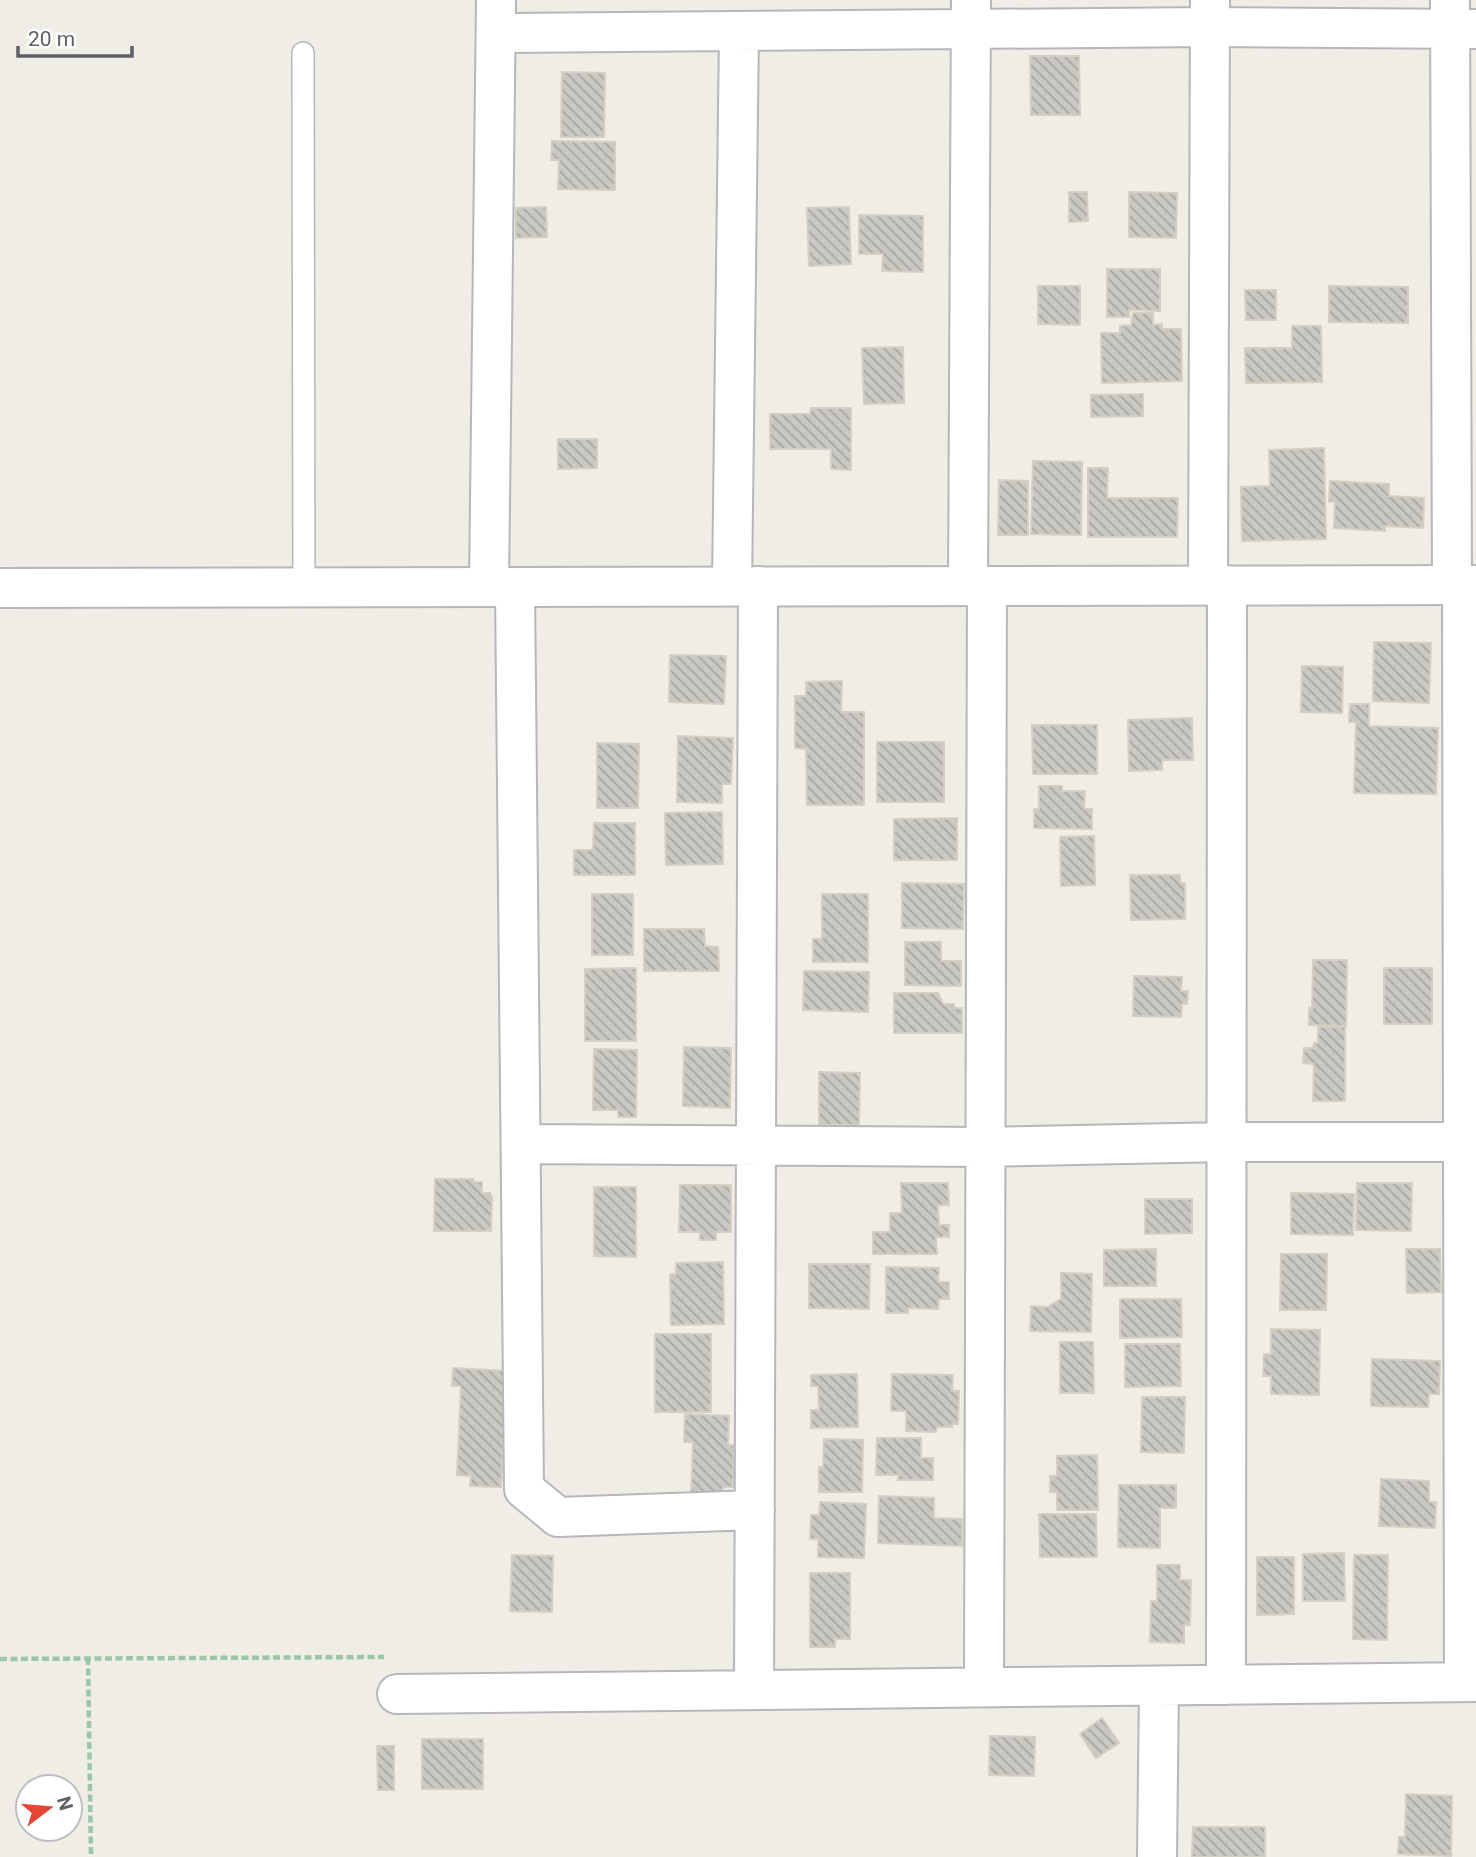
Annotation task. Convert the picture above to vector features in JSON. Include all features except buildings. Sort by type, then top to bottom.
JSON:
[{"type":"street","points":[[1210,14],[1226,1142],[1226,1685]]},
{"type":"street","points":[[397,1694],[1470,1682],[1470,1142],[1459,19],[1210,14],[971,15],[739,31],[496,17],[502,587],[521,1144],[524,1489],[558,1517],[755,1510]]},
{"type":"street","points":[[971,15],[985,1147],[984,1688]]},
{"type":"street","points":[[739,31],[745,586],[757,1145],[754,1690]]},
{"type":"street","points":[[0,588],[1463,585]]},
{"type":"street","points":[[521,1144],[985,1147],[1226,1142],[1470,1142]]},
{"type":"street","points":[[1157,1857],[1159,1686]]},
{"type":"lane","points":[[303,53],[304,587]]},
{"type":"path","points":[[0,1659],[384,1657]]},
{"type":"path","points":[[88,1658],[91,1857]]}]
